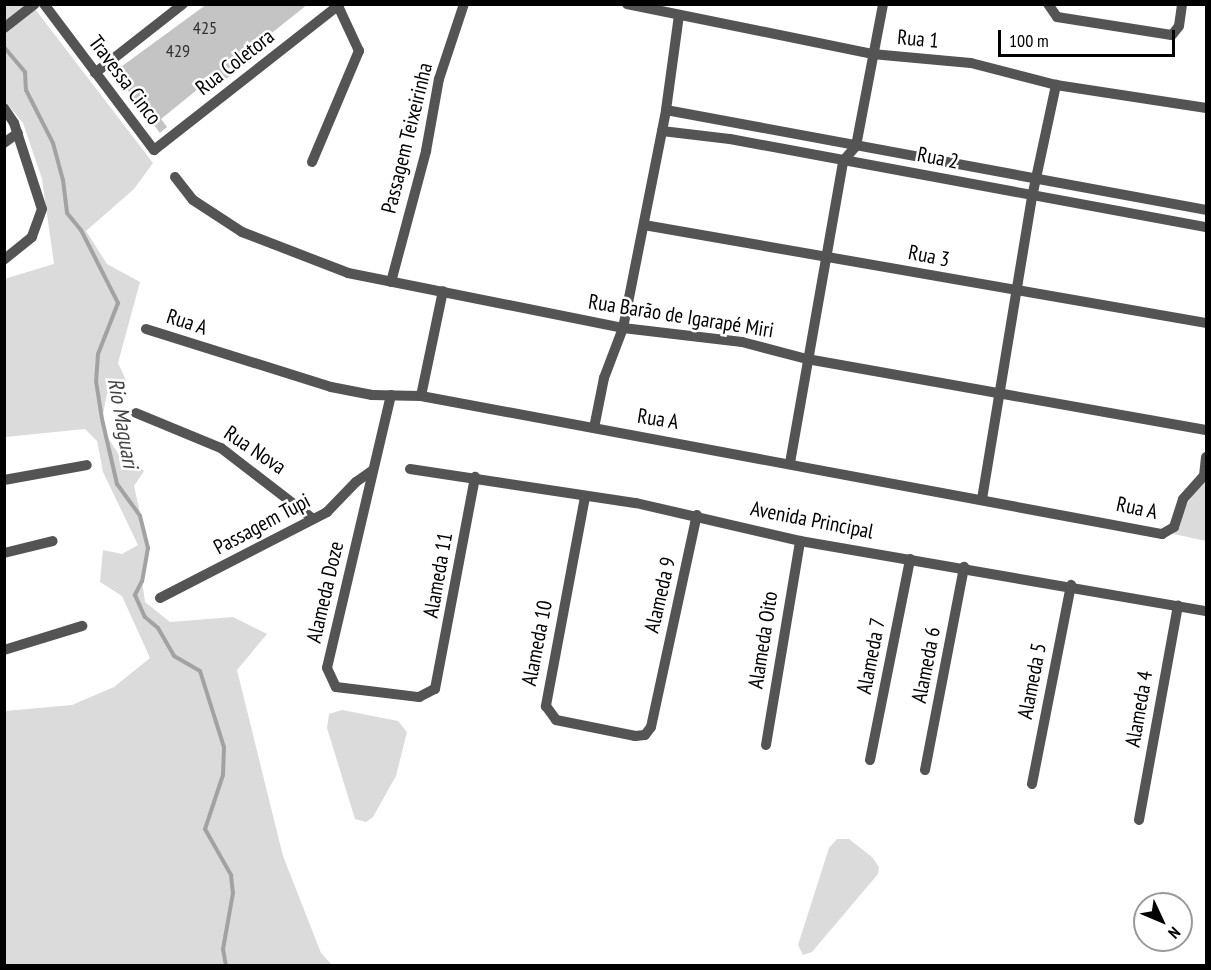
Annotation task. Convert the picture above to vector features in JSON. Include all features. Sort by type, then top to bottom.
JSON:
[{"type":"street","points":[[4,28],[35,4]]},
{"type":"street","name":"Travessa Cinco","points":[[44,4],[154,150]]},
{"type":"street","points":[[95,73],[183,4]]},
{"type":"street","name":"Passagem Teixeirinha","points":[[391,282],[426,151],[439,79],[464,4]]},
{"type":"street","name":"Rua 1","points":[[627,4],[872,54],[970,63],[1056,85],[1206,108]]},
{"type":"street","points":[[790,463],[843,160],[856,146],[883,4]]},
{"type":"street","points":[[1048,4],[1052,14],[1067,19],[1172,35],[1179,26],[1182,4]]},
{"type":"street","points":[[312,162],[359,51],[339,5]]},
{"type":"street","name":"Rua Coletora","points":[[154,150],[339,5]]},
{"type":"street","points":[[594,428],[604,378],[623,328],[666,110],[679,15]]},
{"type":"street","points":[[982,499],[997,395],[1032,197],[1056,85]]},
{"type":"street","points":[[4,108],[18,133],[36,183],[41,219],[32,237],[5,260]]},
{"type":"street","name":"Rua 2","points":[[666,110],[1206,210]]},
{"type":"street","name":"Rua 2","points":[[662,131],[843,160],[1032,197],[1206,227]]},
{"type":"street","points":[[4,143],[18,133]]},
{"type":"street","name":"Rua Barão de Igarapé Miri","points":[[175,177],[193,200],[242,232],[348,273],[623,328],[742,342],[807,359],[997,395],[1206,430]]},
{"type":"street","name":"Rua 3","points":[[644,225],[1016,293],[1206,323]]},
{"type":"street","points":[[422,396],[443,291]]},
{"type":"street","name":"Rua A","points":[[146,329],[331,387],[391,395],[422,396],[1168,533],[1183,499],[1205,476]]},
{"type":"street","name":"Alameda Doze","points":[[391,395],[326,674],[343,690],[418,697],[435,689],[438,680]]},
{"type":"street","name":"Rua Nova","points":[[136,413],[221,448],[287,496],[312,518]]},
{"type":"street","points":[[1205,476],[1206,457]]},
{"type":"street","points":[[4,480],[87,465]]},
{"type":"street","name":"Avenida Principal","points":[[410,469],[475,477],[697,515],[800,541],[1071,585],[1206,611]]},
{"type":"street","name":"Passagem Tupi","points":[[160,598],[327,512],[356,482],[372,471]]},
{"type":"street","name":"Alameda 11","points":[[438,680],[475,477]]},
{"type":"street","name":"Alameda 10","points":[[585,497],[546,698],[548,710],[564,722],[645,735],[651,727],[659,682]]},
{"type":"street","name":"Alameda 9","points":[[659,682],[697,515]]},
{"type":"street","points":[[4,553],[53,540]]},
{"type":"street","name":"Alameda Oito","points":[[766,745],[800,541]]},
{"type":"street","name":"Alameda 7","points":[[870,760],[910,559]]},
{"type":"street","name":"Alameda 6","points":[[925,770],[964,567]]},
{"type":"street","name":"Alameda 5","points":[[1032,784],[1071,585]]},
{"type":"street","name":"Alameda 4","points":[[1139,820],[1178,606]]},
{"type":"street","points":[[4,650],[82,626]]},
{"type":"shaded area","points":[[5,5],[32,5],[153,163],[134,189],[86,231],[107,264],[140,282],[118,363],[126,380],[119,396],[107,394],[102,419],[105,433],[121,458],[135,462],[144,471],[134,486],[148,548],[142,581],[145,602],[170,622],[233,617],[267,634],[237,670],[283,856],[321,953],[332,965],[5,965],[5,711],[72,705],[114,687],[150,658],[122,596],[100,582],[103,550],[122,554],[138,545],[103,472],[97,441],[85,429],[5,437],[4,279],[54,264],[42,179],[23,123],[5,101]]},
{"type":"shaded area","points":[[1206,457],[1206,541],[1169,533],[1204,476]]},
{"type":"shaded area","points":[[342,710],[398,721],[407,732],[396,776],[373,817],[366,822],[355,819],[327,728],[329,714]]},
{"type":"shaded area","points":[[837,839],[849,839],[872,857],[879,867],[878,874],[812,952],[803,955],[798,945],[829,848]]},
{"type":"building","points":[[207,4],[308,4],[268,36],[271,40],[225,71],[230,76],[210,91],[206,87],[198,89],[161,119],[167,127],[160,133],[114,72]]},
{"type":"waterway","name":"Rio Maguari","points":[[4,47],[25,72],[26,90],[53,143],[63,180],[67,213],[81,230],[118,303],[98,354],[96,381],[102,419],[117,484],[140,516],[148,548],[142,581],[135,595],[145,617],[158,628],[174,656],[200,671],[224,747],[223,775],[205,829],[231,875],[233,893],[223,949],[226,966]]}]
